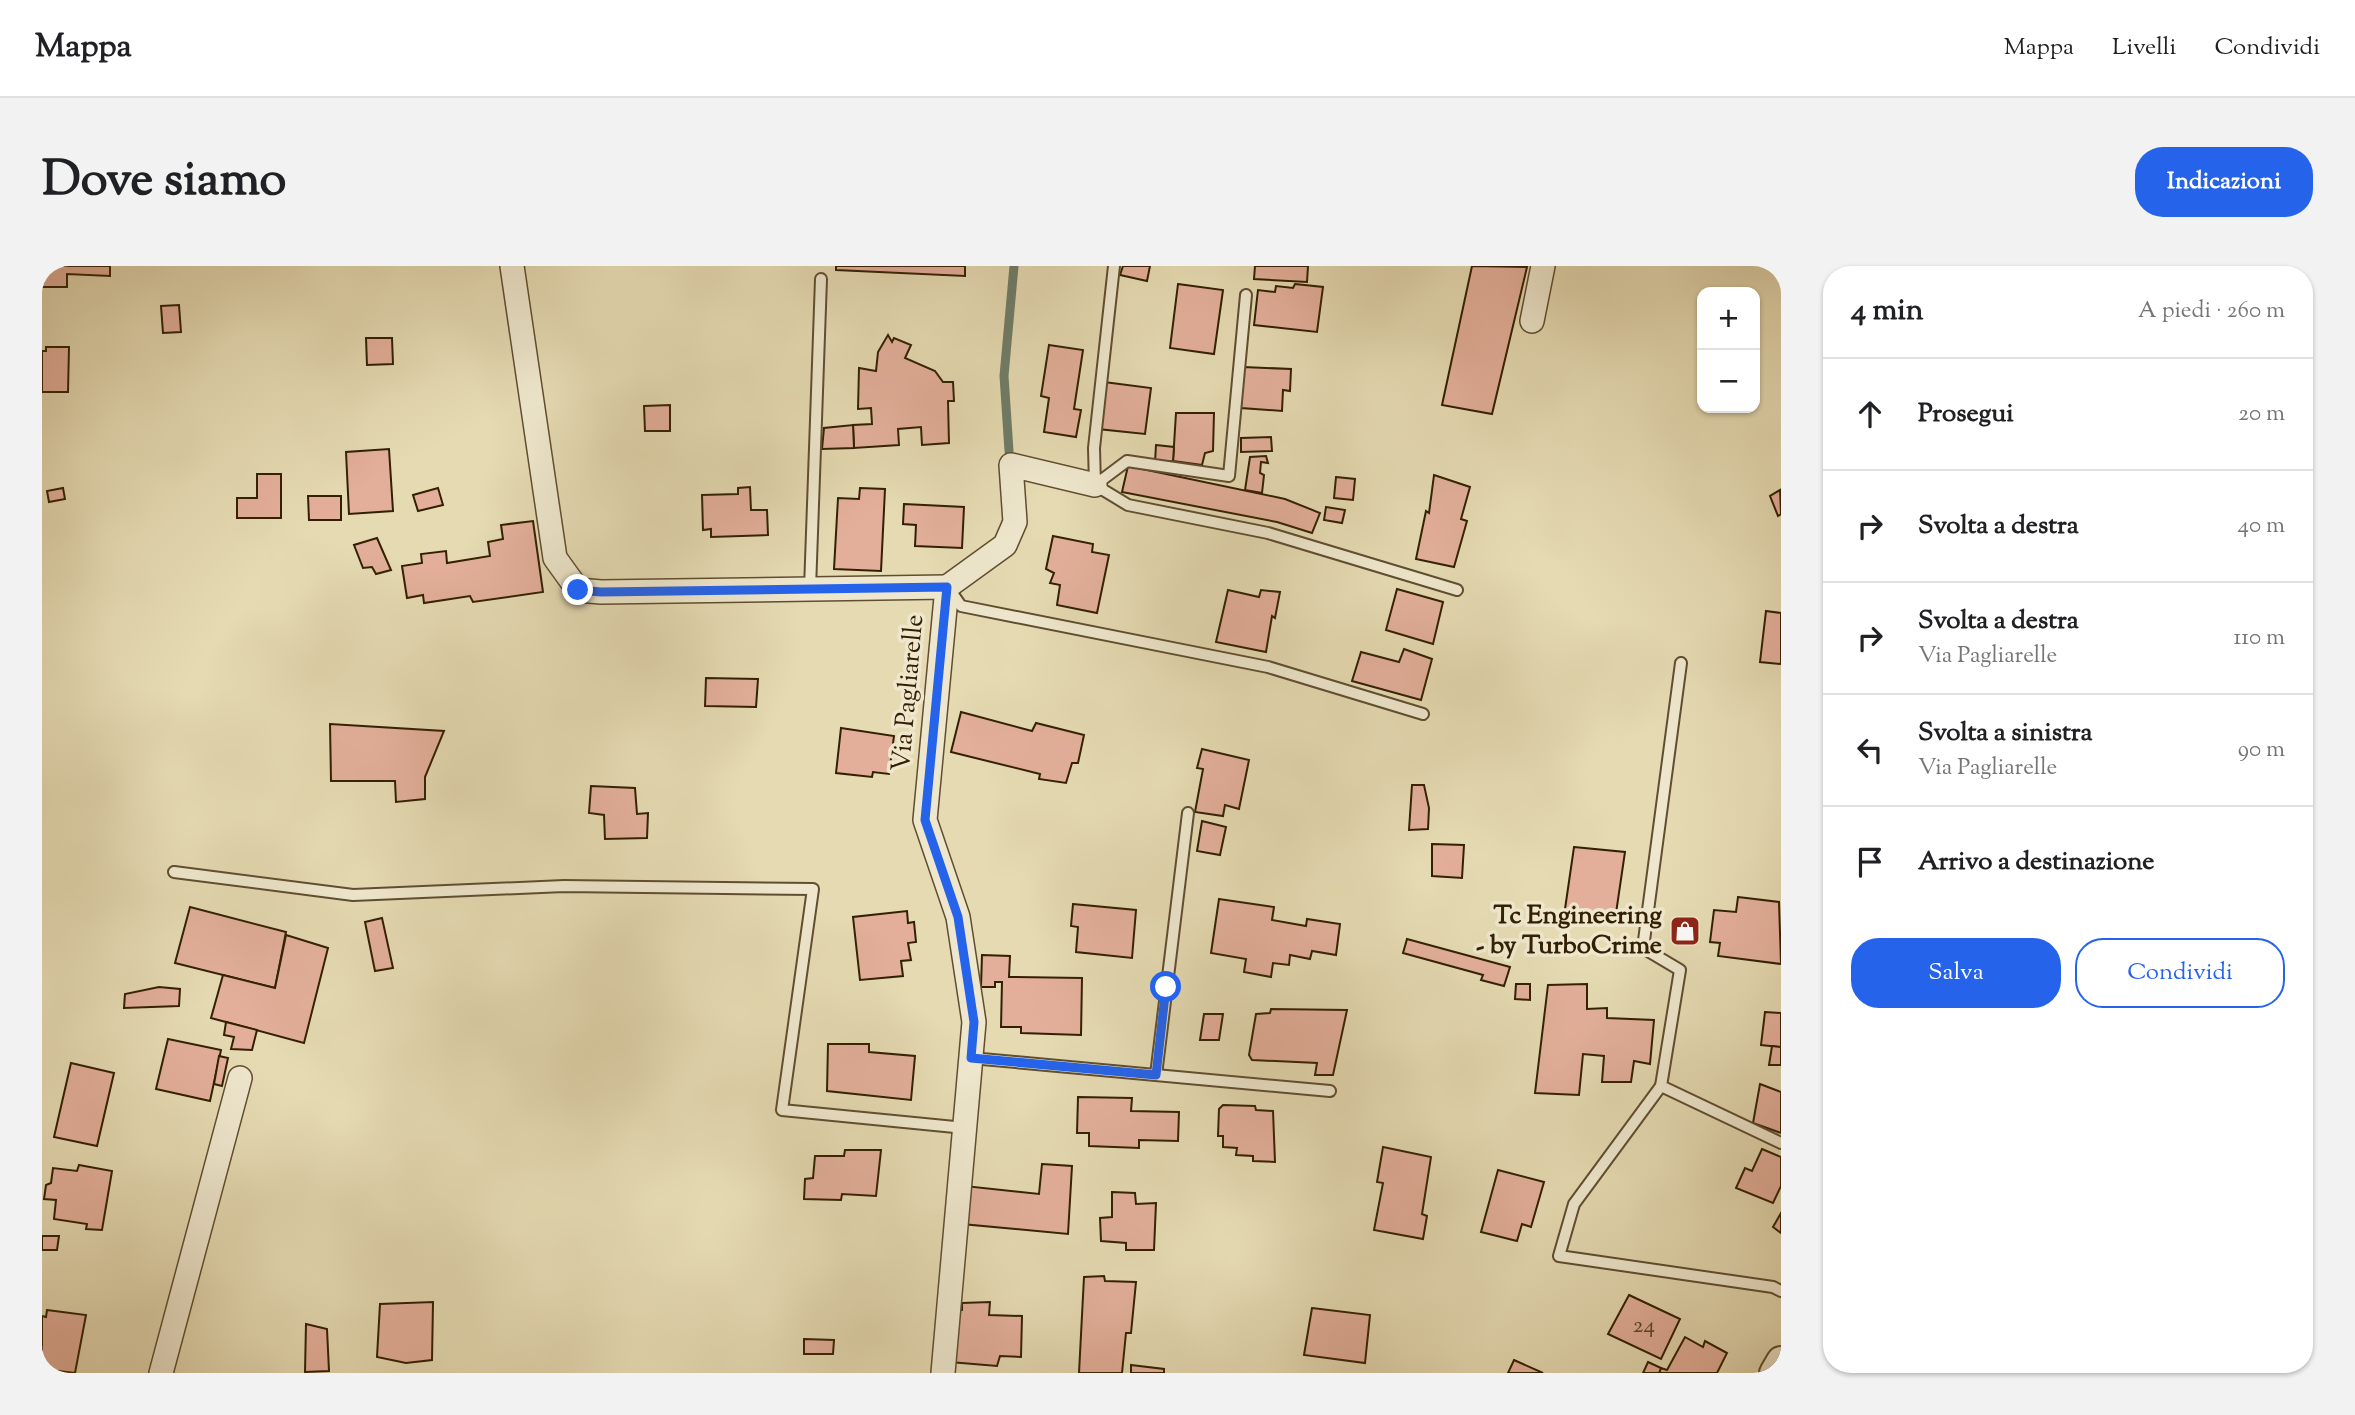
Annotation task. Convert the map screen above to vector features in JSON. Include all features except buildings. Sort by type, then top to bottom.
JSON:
[{"type":"street","name":"Via Pagliarelle","points":[[512,266],[555,558],[578,590],[601,592],[947,587],[925,820],[958,917],[974,1022],[943,1373]]},
{"type":"street","points":[[1532,321],[1543,266]]},
{"type":"street","points":[[947,587],[1005,545],[1015,522],[1011,466],[1095,485]]},
{"type":"street","points":[[161,1373],[240,1078]]},
{"type":"street","points":[[1774,1373],[1781,1361]]},
{"type":"lane","points":[[1095,485],[1094,448],[1114,266]]},
{"type":"lane","points":[[810,589],[821,279]]},
{"type":"lane","points":[[1095,485],[1127,461],[1229,476],[1246,295]]},
{"type":"lane","points":[[1095,485],[1128,505],[1268,533],[1457,590]]},
{"type":"lane","points":[[947,587],[961,606],[1268,667],[1423,714]]},
{"type":"lane","points":[[1681,663],[1643,948],[1680,970],[1661,1086],[1574,1204],[1559,1256],[1781,1291]]},
{"type":"lane","points":[[1156,1075],[1188,813]]},
{"type":"lane","points":[[174,872],[353,895],[564,886],[813,889],[782,1110],[965,1128]]},
{"type":"lane","points":[[971,1058],[1330,1091]]},
{"type":"lane","points":[[1661,1086],[1781,1143]]},
{"type":"waterway","points":[[1009,451],[1004,376],[1014,266]]},
{"type":"place","name":"Tc Engineering - by TurboCrime","points":[[1685,931]]},
{"type":"route","points":[[578,590],[601,592],[947,587],[925,820],[958,917],[974,1022],[971,1058],[1156,1075],[1166,987]]}]
